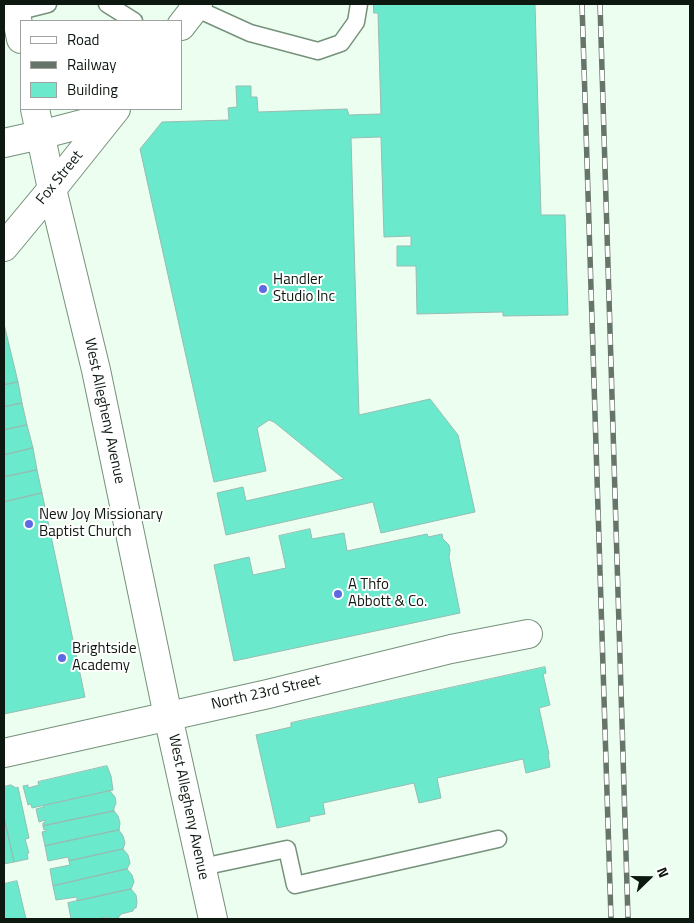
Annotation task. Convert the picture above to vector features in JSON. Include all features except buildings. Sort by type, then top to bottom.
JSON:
[{"type":"main road","points":[[15,8],[20,34]]},
{"type":"main road","name":"West Allegheny Avenue","points":[[35,110],[52,189],[96,370],[168,716],[213,919]]},
{"type":"main road","points":[[4,143],[40,135],[112,113]]},
{"type":"main road","name":"Fox Street","points":[[4,247],[112,113]]},
{"type":"main road","name":"North 23rd Street","points":[[4,753],[451,649],[528,634]]},
{"type":"lane","points":[[15,8],[48,4]]},
{"type":"lane","points":[[107,4],[132,20]]},
{"type":"lane","points":[[192,13],[250,33],[318,50],[341,43],[356,22],[359,4]]},
{"type":"lane","points":[[202,867],[287,849],[295,885],[498,839]]},
{"type":"railway","points":[[582,4],[611,919]]},
{"type":"railway","points":[[600,4],[628,919]]},
{"type":"place","name":"Handler Studio Inc","points":[[263,289]]},
{"type":"place","name":"New Joy Missionary Baptist Church","points":[[29,524]]},
{"type":"place","name":"A Thfo Abbott & Co.","points":[[338,594]]},
{"type":"place","name":"Brightside Academy","points":[[62,658]]}]
